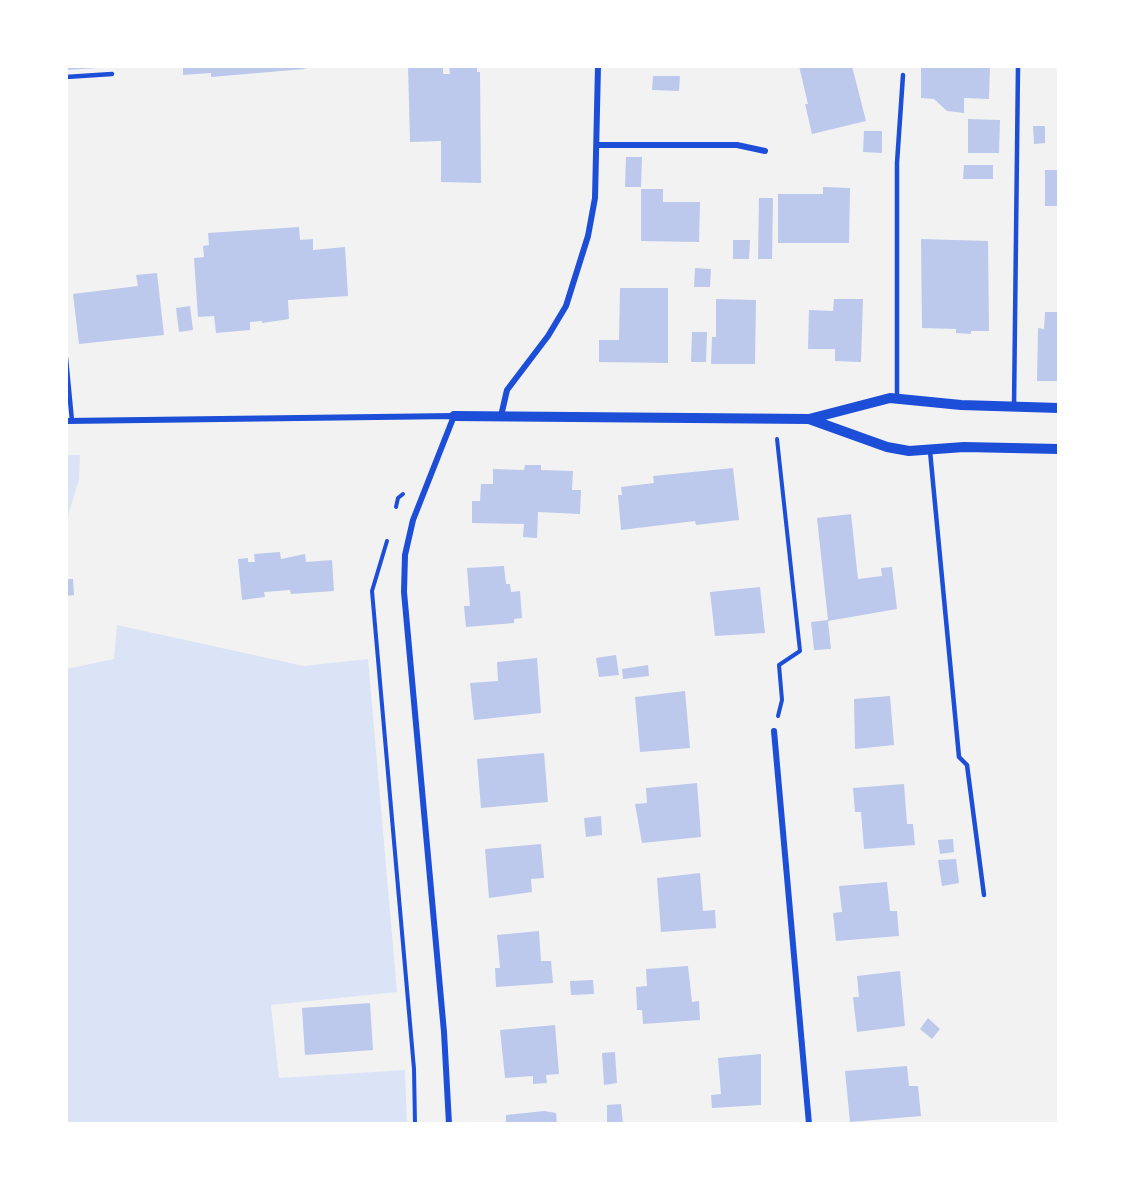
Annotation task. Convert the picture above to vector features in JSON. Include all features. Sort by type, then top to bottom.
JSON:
[{"type":"street","points":[[501,416],[507,390],[548,336],[566,306],[588,236],[595,198],[598,66]]},
{"type":"street","points":[[597,145],[737,145],[765,151]]},
{"type":"street","points":[[69,421],[454,416],[809,419],[897,398],[961,405],[1059,408]]},
{"type":"street","points":[[449,1124],[444,1032],[404,592],[405,555],[413,520],[454,416]]},
{"type":"street","points":[[809,419],[887,447],[930,451],[964,447],[1059,449]]},
{"type":"street","points":[[774,731],[808,1124]]},
{"type":"lane","points":[[1014,407],[1018,66]]},
{"type":"lane","points":[[66,77],[112,74]]},
{"type":"lane","points":[[897,398],[897,163],[903,75]]},
{"type":"lane","points":[[66,357],[69,421]]},
{"type":"lane","points":[[930,451],[959,757],[967,765],[984,895]]},
{"type":"path","points":[[774,731],[782,700],[779,665],[800,651],[775,418]]},
{"type":"path","points":[[394,516],[398,498],[432,469]]},
{"type":"path","points":[[389,534],[372,591],[414,1070],[415,1124]]},
{"type":"shaded area","points":[[66,455],[80,455],[79,480],[66,522]]},
{"type":"shaded area","points":[[117,625],[304,666],[368,659],[397,992],[271,1005],[279,1078],[405,1070],[407,1124],[66,1124],[66,669],[114,659]]},
{"type":"building","points":[[66,66],[98,66],[98,68],[66,70]]},
{"type":"building","points":[[183,66],[304,66],[305,69],[211,77],[211,73],[183,75]]},
{"type":"building","points":[[408,66],[443,66],[443,74],[450,74],[449,66],[477,66],[477,72],[480,72],[481,183],[441,182],[441,141],[410,142]]},
{"type":"building","points":[[799,66],[852,66],[866,121],[812,134]]},
{"type":"building","points":[[921,66],[990,66],[989,99],[964,98],[964,113],[947,111],[934,99],[921,98]]},
{"type":"building","points":[[653,76],[680,76],[679,91],[652,90]]},
{"type":"building","points":[[968,119],[1000,120],[999,153],[968,153]]},
{"type":"building","points":[[1033,126],[1045,126],[1045,143],[1034,144]]},
{"type":"building","points":[[864,131],[882,131],[882,153],[863,152]]},
{"type":"building","points":[[626,157],[642,157],[641,187],[625,187]]},
{"type":"building","points":[[964,165],[993,165],[993,179],[963,179]]},
{"type":"building","points":[[1045,170],[1059,170],[1059,206],[1045,206]]},
{"type":"building","points":[[823,187],[850,188],[849,243],[778,243],[778,194],[823,194]]},
{"type":"building","points":[[641,189],[663,189],[663,202],[700,202],[699,242],[641,241]]},
{"type":"building","points":[[759,198],[773,198],[772,259],[758,259]]},
{"type":"building","points":[[299,227],[300,240],[313,239],[313,250],[345,247],[348,296],[288,300],[289,319],[262,323],[262,321],[250,322],[250,330],[216,333],[214,316],[198,317],[194,258],[204,257],[203,246],[209,245],[208,233]]},
{"type":"building","points":[[921,239],[988,241],[989,331],[971,331],[971,334],[956,333],[956,329],[922,328]]},
{"type":"building","points":[[733,240],[750,240],[749,259],[733,259]]},
{"type":"building","points":[[695,268],[711,269],[710,287],[694,287]]},
{"type":"building","points":[[157,273],[164,335],[79,344],[73,294],[138,286],[136,275]]},
{"type":"building","points":[[620,288],[668,288],[668,363],[599,362],[599,340],[619,340]]},
{"type":"building","points":[[716,299],[756,300],[755,364],[711,364],[712,337],[716,337]]},
{"type":"building","points":[[834,299],[863,299],[861,362],[835,361],[835,349],[808,349],[809,310],[833,311]]},
{"type":"building","points":[[190,306],[193,330],[179,332],[176,308]]},
{"type":"building","points":[[1045,312],[1059,312],[1059,381],[1037,381],[1038,328],[1044,329]]},
{"type":"building","points":[[692,332],[707,332],[706,362],[691,362]]},
{"type":"building","points":[[525,465],[541,465],[541,470],[573,471],[572,490],[581,490],[580,514],[538,512],[537,538],[523,537],[524,524],[472,523],[472,501],[480,501],[481,484],[493,484],[493,469],[524,470]]},
{"type":"building","points":[[733,468],[739,520],[696,525],[695,521],[621,530],[618,495],[622,495],[621,487],[654,483],[653,476]]},
{"type":"building","points":[[851,514],[858,579],[882,576],[881,568],[892,567],[897,609],[828,621],[831,649],[814,650],[811,622],[828,620],[817,518]]},
{"type":"building","points":[[280,552],[281,559],[305,554],[306,562],[332,560],[334,591],[291,594],[290,590],[264,592],[265,597],[242,600],[238,559],[248,558],[248,562],[255,562],[254,554]]},
{"type":"building","points":[[504,566],[506,584],[510,584],[511,592],[520,591],[522,618],[514,619],[514,623],[466,627],[464,606],[470,606],[467,568]]},
{"type":"building","points":[[66,579],[73,579],[74,595],[66,596]]},
{"type":"building","points":[[760,587],[765,633],[715,636],[710,592]]},
{"type":"building","points":[[616,655],[619,675],[599,677],[596,658]]},
{"type":"building","points":[[537,658],[541,713],[474,720],[470,683],[498,681],[497,662]]},
{"type":"building","points":[[648,665],[649,676],[623,679],[622,669]]},
{"type":"building","points":[[685,691],[690,748],[640,752],[635,697]]},
{"type":"building","points":[[890,696],[894,745],[855,749],[854,699]]},
{"type":"building","points":[[544,753],[548,802],[481,808],[477,759]]},
{"type":"building","points":[[697,783],[701,837],[642,843],[635,804],[647,803],[646,788]]},
{"type":"building","points":[[904,784],[907,824],[913,824],[915,845],[864,849],[861,812],[855,812],[853,788]]},
{"type":"building","points":[[601,816],[602,835],[586,837],[584,818]]},
{"type":"building","points":[[953,839],[954,852],[940,854],[938,840]]},
{"type":"building","points":[[541,844],[544,878],[531,879],[532,892],[489,898],[485,849]]},
{"type":"building","points":[[956,859],[959,883],[942,886],[938,860]]},
{"type":"building","points":[[700,873],[703,911],[715,910],[716,928],[661,932],[657,878]]},
{"type":"building","points":[[887,882],[890,911],[897,911],[899,936],[836,941],[833,913],[842,912],[839,886]]},
{"type":"building","points":[[539,931],[541,961],[551,961],[553,983],[496,987],[495,968],[500,968],[497,935]]},
{"type":"building","points":[[688,966],[692,1002],[699,1001],[700,1020],[643,1024],[642,1010],[637,1010],[636,987],[647,986],[646,969]]},
{"type":"building","points":[[900,971],[905,1026],[857,1032],[853,997],[859,997],[857,976]]},
{"type":"building","points":[[593,980],[594,994],[571,995],[570,981]]},
{"type":"building","points":[[370,1003],[373,1050],[305,1055],[302,1008]]},
{"type":"building","points":[[928,1018],[940,1029],[932,1039],[920,1029]]},
{"type":"building","points":[[555,1025],[559,1074],[546,1075],[547,1083],[533,1084],[533,1076],[505,1078],[500,1030]]},
{"type":"building","points":[[615,1052],[617,1083],[604,1085],[602,1053]]},
{"type":"building","points":[[761,1054],[761,1105],[712,1108],[711,1095],[721,1094],[718,1058]]},
{"type":"building","points":[[907,1066],[909,1086],[918,1086],[921,1116],[850,1122],[845,1071]]},
{"type":"building","points":[[621,1104],[623,1124],[607,1124],[607,1105]]},
{"type":"building","points":[[544,1111],[556,1113],[557,1124],[506,1124],[506,1115]]}]
